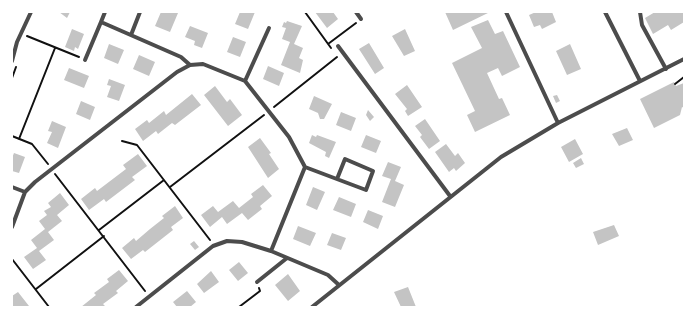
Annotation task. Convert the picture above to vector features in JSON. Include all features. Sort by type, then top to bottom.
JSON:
[{"type":"street","points":[[12,61],[14,41],[31,12]]},
{"type":"street","points":[[85,60],[105,12]]},
{"type":"street","points":[[131,34],[140,12]]},
{"type":"street","points":[[356,12],[361,20]]},
{"type":"street","points":[[506,12],[558,123]]},
{"type":"street","points":[[605,12],[640,81]]},
{"type":"street","points":[[640,12],[642,25],[666,69]]},
{"type":"street","points":[[101,22],[181,57],[190,65]]},
{"type":"street","points":[[245,81],[269,28]]},
{"type":"street","points":[[338,46],[450,196]]},
{"type":"street","points":[[312,307],[501,157],[558,123],[684,59]]},
{"type":"street","points":[[12,227],[25,192],[52,169],[177,72],[190,65],[203,64],[245,81],[290,137],[305,166],[337,179],[366,190],[373,171],[345,159],[337,179]]},
{"type":"street","points":[[271,251],[305,166]]},
{"type":"street","points":[[12,186],[25,192]]},
{"type":"street","points":[[136,307],[213,246],[227,241],[242,242],[271,251],[328,275],[339,285]]},
{"type":"street","points":[[257,282],[287,258]]},
{"type":"path","points":[[328,44],[361,20]]},
{"type":"path","points":[[27,36],[85,60]]},
{"type":"path","points":[[19,139],[55,48]]},
{"type":"path","points":[[675,84],[684,77]]},
{"type":"path","points":[[12,136],[32,144],[104,236],[149,297]]},
{"type":"path","points":[[122,141],[137,145],[206,233],[213,246]]},
{"type":"path","points":[[99,230],[164,180]]},
{"type":"path","points":[[36,289],[104,236]]},
{"type":"path","points":[[12,259],[49,307]]},
{"type":"path","points":[[239,307],[260,291],[257,282]]},
{"type":"building","points":[[59,12],[70,12],[67,18]]},
{"type":"building","points":[[161,12],[178,13],[170,32],[155,26]]},
{"type":"building","points":[[240,12],[255,12],[248,29],[235,24]]},
{"type":"building","points":[[315,12],[333,12],[338,19],[327,28]]},
{"type":"building","points":[[445,12],[490,12],[453,30]]},
{"type":"building","points":[[536,12],[552,12],[556,22],[542,29],[540,25],[534,27],[529,15]]},
{"type":"building","points":[[655,12],[684,12],[684,22],[671,30],[668,25],[653,34],[645,18]]},
{"type":"building","points":[[488,20],[495,34],[503,31],[520,67],[502,76],[498,68],[487,73],[499,99],[502,98],[510,115],[475,132],[467,115],[475,111],[452,63],[482,48],[471,27]]},
{"type":"building","points":[[287,21],[302,26],[294,44],[303,48],[299,58],[303,60],[300,73],[281,65],[290,42],[282,39],[286,28],[282,27],[284,22],[286,23]]},
{"type":"building","points":[[190,26],[208,33],[202,48],[194,45],[195,41],[185,37]]},
{"type":"building","points":[[72,29],[84,34],[78,49],[75,47],[74,51],[65,47]]},
{"type":"building","points":[[405,29],[415,51],[404,56],[392,36]]},
{"type":"building","points":[[233,37],[246,42],[240,57],[227,52]]},
{"type":"building","points":[[369,43],[384,68],[375,74],[359,49]]},
{"type":"building","points":[[109,44],[124,50],[118,64],[104,58]]},
{"type":"building","points":[[570,44],[581,69],[567,75],[556,51]]},
{"type":"building","points":[[139,55],[155,62],[149,76],[133,69]]},
{"type":"building","points":[[268,66],[284,73],[279,86],[263,79]]},
{"type":"building","points":[[69,68],[89,76],[84,88],[64,80]]},
{"type":"building","points":[[109,79],[125,85],[119,101],[107,97],[111,86],[107,85]]},
{"type":"building","points":[[674,82],[676,86],[684,83],[684,108],[682,107],[680,115],[654,128],[640,99]]},
{"type":"building","points":[[407,85],[422,107],[408,116],[405,111],[407,109],[395,94]]},
{"type":"building","points":[[215,86],[227,102],[230,99],[242,115],[228,126],[204,95]]},
{"type":"building","points":[[192,94],[201,105],[175,125],[172,123],[158,134],[156,131],[143,141],[135,129],[147,120],[149,123],[164,111],[166,115]]},
{"type":"building","points":[[557,95],[560,101],[556,103],[553,96]]},
{"type":"building","points":[[314,96],[332,104],[324,119],[320,119],[318,113],[309,109]]},
{"type":"building","points":[[81,101],[95,107],[90,120],[76,114]]},
{"type":"building","points":[[368,110],[374,117],[370,121],[366,115]]},
{"type":"building","points":[[341,112],[356,118],[351,131],[336,125]]},
{"type":"building","points":[[425,119],[440,141],[429,149],[420,137],[422,135],[415,126]]},
{"type":"building","points":[[52,121],[66,127],[58,148],[47,143],[52,132],[48,131]]},
{"type":"building","points":[[627,128],[633,140],[619,146],[612,134]]},
{"type":"building","points":[[312,135],[316,137],[317,135],[336,142],[329,158],[325,156],[326,152],[309,143]]},
{"type":"building","points":[[366,135],[381,141],[376,153],[361,147]]},
{"type":"building","points":[[260,138],[271,153],[269,154],[279,169],[268,178],[248,147]]},
{"type":"building","points":[[575,139],[583,154],[569,162],[561,147]]},
{"type":"building","points":[[446,144],[455,156],[458,153],[465,163],[456,171],[454,168],[449,172],[435,152]]},
{"type":"building","points":[[14,153],[25,157],[19,173],[12,171],[12,158]]},
{"type":"building","points":[[138,154],[147,166],[132,177],[135,180],[106,202],[104,199],[89,210],[81,199],[95,188],[97,191],[126,169],[123,165]]},
{"type":"building","points":[[581,158],[584,164],[576,168],[573,163]]},
{"type":"building","points":[[388,162],[401,167],[395,181],[404,185],[395,207],[382,202],[391,179],[382,176]]},
{"type":"building","points":[[263,185],[272,196],[260,206],[262,209],[248,220],[242,213],[227,224],[222,217],[210,227],[201,215],[213,206],[218,212],[233,201],[239,208],[253,197],[251,194]]},
{"type":"building","points":[[313,187],[325,192],[317,210],[306,205]]},
{"type":"building","points":[[60,193],[69,205],[57,215],[62,221],[48,232],[54,240],[39,251],[46,260],[33,269],[24,257],[37,248],[31,240],[45,229],[39,221],[47,215],[44,211],[51,207],[48,203]]},
{"type":"building","points":[[339,197],[356,204],[351,217],[333,210]]},
{"type":"building","points":[[175,206],[183,218],[171,227],[173,230],[145,252],[143,250],[131,259],[122,248],[134,238],[136,241],[164,218],[162,216]]},
{"type":"building","points":[[368,210],[383,216],[378,229],[363,222]]},
{"type":"building","points":[[614,225],[619,236],[598,245],[593,232]]},
{"type":"building","points":[[298,226],[316,233],[310,246],[293,239]]},
{"type":"building","points":[[332,233],[346,238],[341,250],[327,245]]},
{"type":"building","points":[[194,241],[199,247],[195,250],[190,244]]},
{"type":"building","points":[[239,262],[248,273],[238,281],[229,270]]},
{"type":"building","points":[[119,270],[128,281],[116,291],[118,293],[103,304],[106,307],[81,307],[96,295],[94,293],[109,282],[107,279]]},
{"type":"building","points":[[211,271],[219,282],[204,293],[197,284]]},
{"type":"building","points":[[288,274],[300,291],[288,301],[275,285]]},
{"type":"building","points":[[408,287],[416,307],[401,307],[394,292]]},
{"type":"building","points":[[187,291],[196,302],[190,307],[177,307],[173,302]]},
{"type":"building","points":[[18,292],[29,306],[28,307],[12,307],[12,296]]}]
